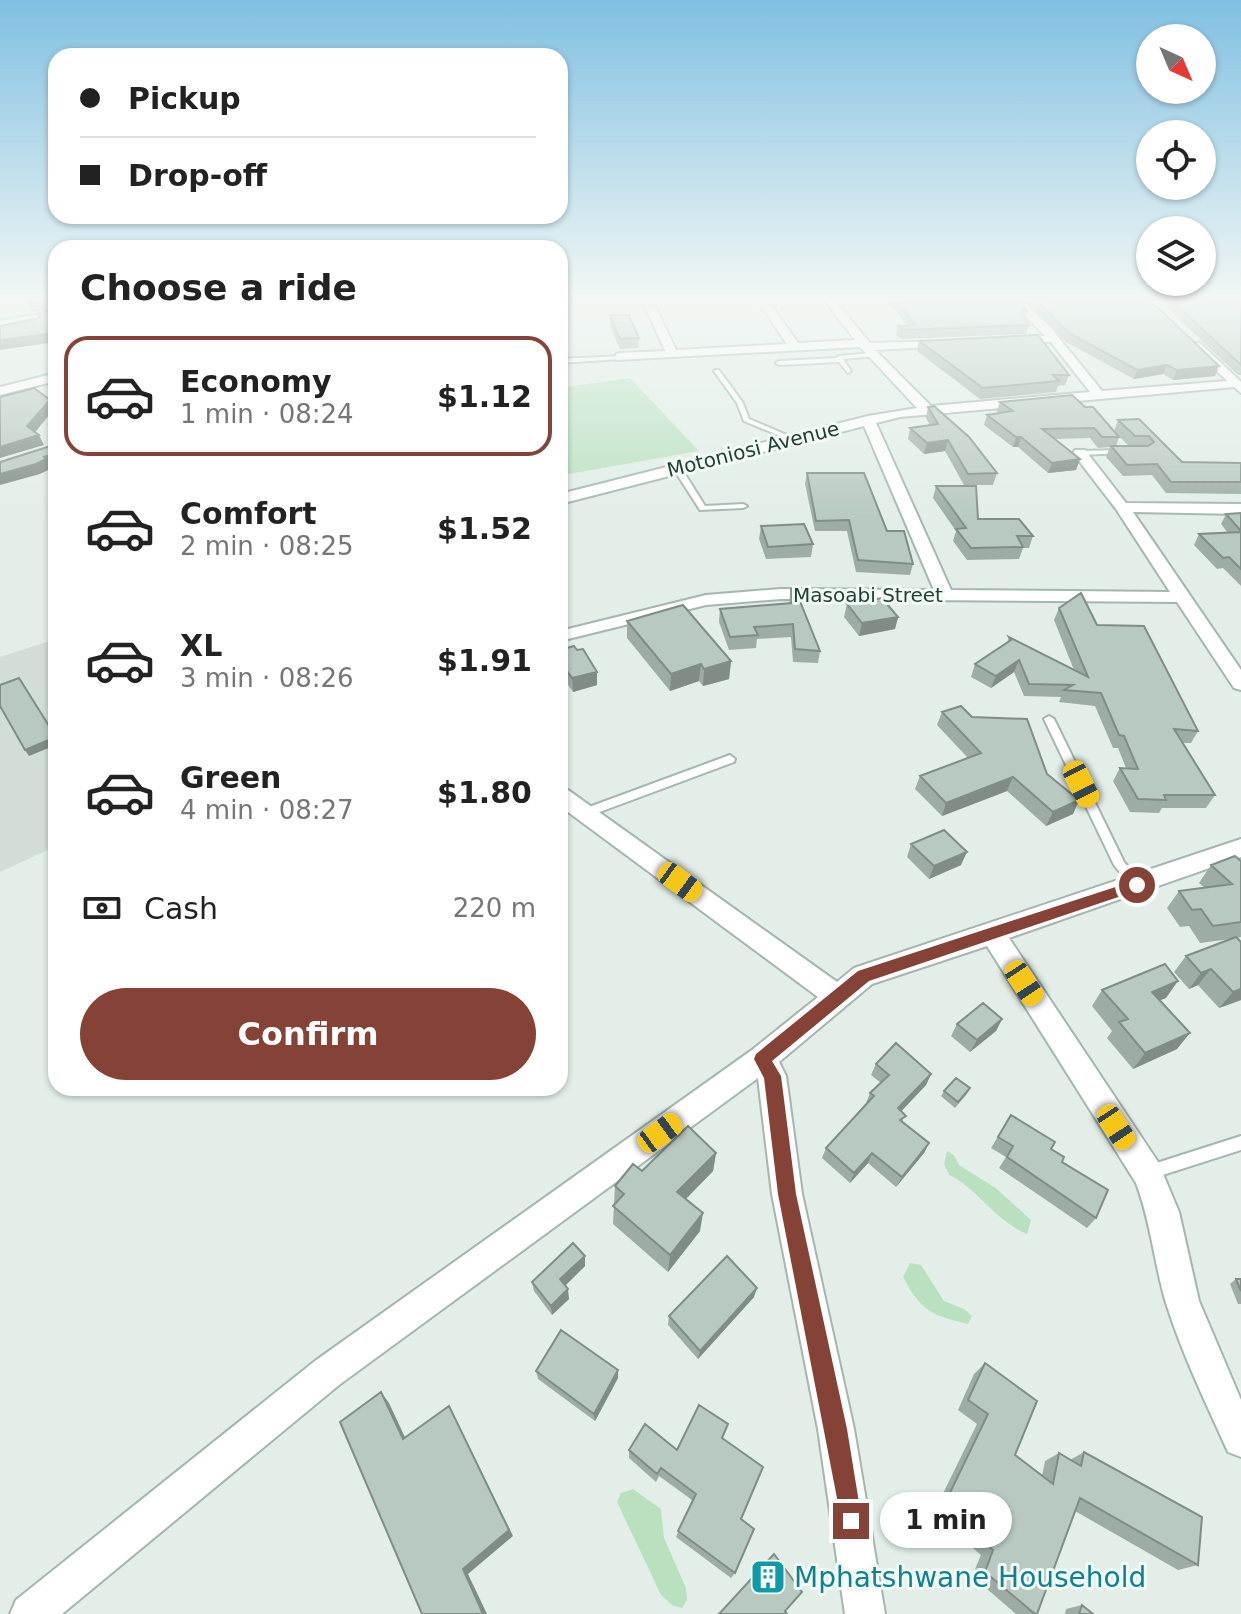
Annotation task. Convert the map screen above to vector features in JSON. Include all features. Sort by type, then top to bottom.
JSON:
[{"type":"street","points":[[891,372],[927,410]]},
{"type":"street","points":[[1080,372],[1098,394]]},
{"type":"street","points":[[0,391],[48,379]]},
{"type":"street","name":"Motoniosi Avenue","points":[[568,497],[868,420],[927,410],[1098,394],[1238,386]]},
{"type":"street","points":[[868,420],[945,595]]},
{"type":"street","points":[[1080,453],[1122,507],[1241,684]]},
{"type":"street","points":[[1122,507],[1241,509]]},
{"type":"street","name":"Masoabi Street","points":[[568,634],[706,600],[781,594],[1180,597]]},
{"type":"street","points":[[568,801],[838,997]]},
{"type":"street","points":[[30,1614],[327,1373],[762,1059],[863,976],[1241,848]]},
{"type":"street","points":[[992,933],[1147,1173],[1163,1212],[1182,1301],[1210,1374],[1241,1439]]},
{"type":"street","points":[[762,1059],[772,1076],[787,1194],[836,1429],[865,1614]]},
{"type":"lane","points":[[718,372],[740,403],[746,420],[770,427],[792,439]]},
{"type":"lane","points":[[1080,453],[1127,452],[1118,442]]},
{"type":"lane","points":[[677,468],[703,508],[743,506]]},
{"type":"lane","points":[[1049,719],[1120,865],[1137,885]]},
{"type":"lane","points":[[585,813],[730,759]]},
{"type":"lane","points":[[1147,1173],[1241,1143]]},
{"type":"shaded area","points":[[48,642],[48,850],[0,872],[0,657]]},
{"type":"green space","points":[[630,378],[699,451],[568,474],[568,387]]},
{"type":"green space","points":[[947,1151],[954,1155],[959,1165],[997,1189],[1031,1220],[1027,1234],[1005,1221],[968,1187],[949,1175],[944,1164]]},
{"type":"green space","points":[[910,1263],[921,1265],[944,1301],[972,1316],[968,1324],[945,1318],[922,1304],[903,1277]]},
{"type":"green space","points":[[633,1489],[661,1509],[664,1538],[686,1588],[687,1600],[682,1608],[672,1605],[661,1595],[617,1502],[621,1493]]},
{"type":"building","points":[[962,372],[1067,372],[1069,375],[1053,375],[1059,381],[983,388]]},
{"type":"building","points":[[34,388],[48,398],[27,426],[39,435],[0,447],[0,397]]},
{"type":"building","points":[[1072,395],[1085,407],[1093,407],[1119,437],[1102,437],[1094,428],[1042,429],[1080,459],[1052,463],[1021,437],[1016,437],[987,415],[1013,411],[1000,402]]},
{"type":"building","points":[[934,406],[969,437],[997,473],[968,474],[948,440],[927,443],[910,428],[938,424],[928,407]]},
{"type":"building","points":[[1139,419],[1182,462],[1241,463],[1241,482],[1171,482],[1157,464],[1127,465],[1111,446],[1148,446],[1154,442],[1149,436],[1135,436],[1118,420]]},
{"type":"building","points":[[48,447],[46,459],[36,464],[0,474],[0,462]]},
{"type":"building","points":[[807,473],[864,473],[887,531],[904,531],[913,564],[858,560],[849,520],[816,521]]},
{"type":"building","points":[[936,486],[976,486],[978,519],[1019,519],[1033,536],[1017,536],[1023,547],[971,548],[956,529],[966,528]]},
{"type":"building","points":[[1241,513],[1241,531],[1226,514]]},
{"type":"building","points":[[804,524],[813,544],[768,547],[761,526]]},
{"type":"building","points":[[1241,532],[1241,569],[1229,557],[1223,558],[1199,534]]},
{"type":"building","points":[[791,589],[795,589],[820,651],[795,649],[793,624],[754,627],[758,635],[730,637],[720,609],[792,603]]},
{"type":"building","points":[[1081,593],[1097,625],[1144,626],[1198,731],[1174,729],[1215,795],[1164,795],[1166,800],[1138,799],[1120,768],[1138,769],[1101,693],[1064,690],[1073,685],[1029,684],[1019,660],[996,676],[975,664],[1011,640],[1009,637],[1088,677],[1059,608]]},
{"type":"building","points":[[882,598],[898,617],[862,623],[847,604]]},
{"type":"building","points":[[683,605],[731,661],[704,669],[701,664],[671,674],[627,621]]},
{"type":"building","points":[[568,648],[583,649],[597,672],[572,678],[568,672]]},
{"type":"building","points":[[19,678],[48,724],[48,740],[25,750],[0,706],[0,685]]},
{"type":"building","points":[[961,706],[972,717],[1027,719],[1047,774],[1079,800],[1053,812],[1013,777],[946,803],[920,776],[981,753],[942,712]]},
{"type":"building","points":[[944,830],[967,852],[934,866],[911,844]]},
{"type":"building","points":[[1235,856],[1241,861],[1241,922],[1213,926],[1201,909],[1192,910],[1179,891],[1232,884],[1211,865]]},
{"type":"building","points":[[1236,937],[1241,942],[1241,989],[1233,992],[1211,969],[1201,973],[1186,956]]},
{"type":"building","points":[[1165,964],[1178,981],[1152,992],[1190,1033],[1145,1053],[1119,1022],[1128,1019],[1102,990]]},
{"type":"building","points":[[983,1003],[1002,1019],[977,1040],[957,1024]]},
{"type":"building","points":[[896,1043],[931,1074],[898,1108],[906,1116],[900,1120],[929,1143],[902,1177],[872,1153],[854,1173],[826,1148],[874,1096],[870,1093],[889,1075],[876,1064]]},
{"type":"building","points":[[956,1078],[970,1088],[958,1102],[944,1091]]},
{"type":"building","points":[[1011,1115],[1055,1142],[1051,1149],[1064,1157],[1062,1162],[1108,1190],[1096,1218],[1007,1157],[1013,1146],[998,1137]]},
{"type":"building","points":[[688,1126],[716,1153],[677,1192],[703,1213],[670,1255],[613,1206],[624,1194],[615,1186],[633,1164],[642,1171]]},
{"type":"building","points":[[573,1243],[585,1256],[560,1279],[568,1289],[551,1306],[532,1282]]},
{"type":"building","points":[[727,1256],[757,1288],[700,1351],[669,1316]]},
{"type":"building","points":[[561,1330],[618,1370],[594,1414],[536,1371]]},
{"type":"building","points":[[985,1363],[1037,1401],[1015,1455],[1053,1484],[1059,1453],[1081,1466],[1084,1452],[1202,1517],[1198,1565],[1080,1498],[1037,1614],[985,1572],[993,1550],[943,1507],[988,1414],[968,1400]]},
{"type":"building","points":[[381,1392],[403,1439],[449,1406],[509,1530],[463,1569],[483,1614],[422,1614],[340,1422]]},
{"type":"building","points":[[699,1405],[728,1424],[722,1438],[763,1467],[741,1519],[754,1529],[735,1573],[678,1531],[696,1494],[661,1468],[657,1474],[629,1450],[645,1424],[677,1450]]},
{"type":"building","name":"Mphatshwane Household","points":[[774,1554],[802,1592],[785,1611],[787,1614],[719,1614]]},
{"type":"building","points":[[1082,1605],[1093,1614],[1079,1614]]},
{"type":"place","name":"Mphatshwane Household","points":[[768,1577]]},
{"type":"route","points":[[851,1521],[836,1429],[787,1194],[772,1076],[762,1059],[863,976],[1137,885]]}]
